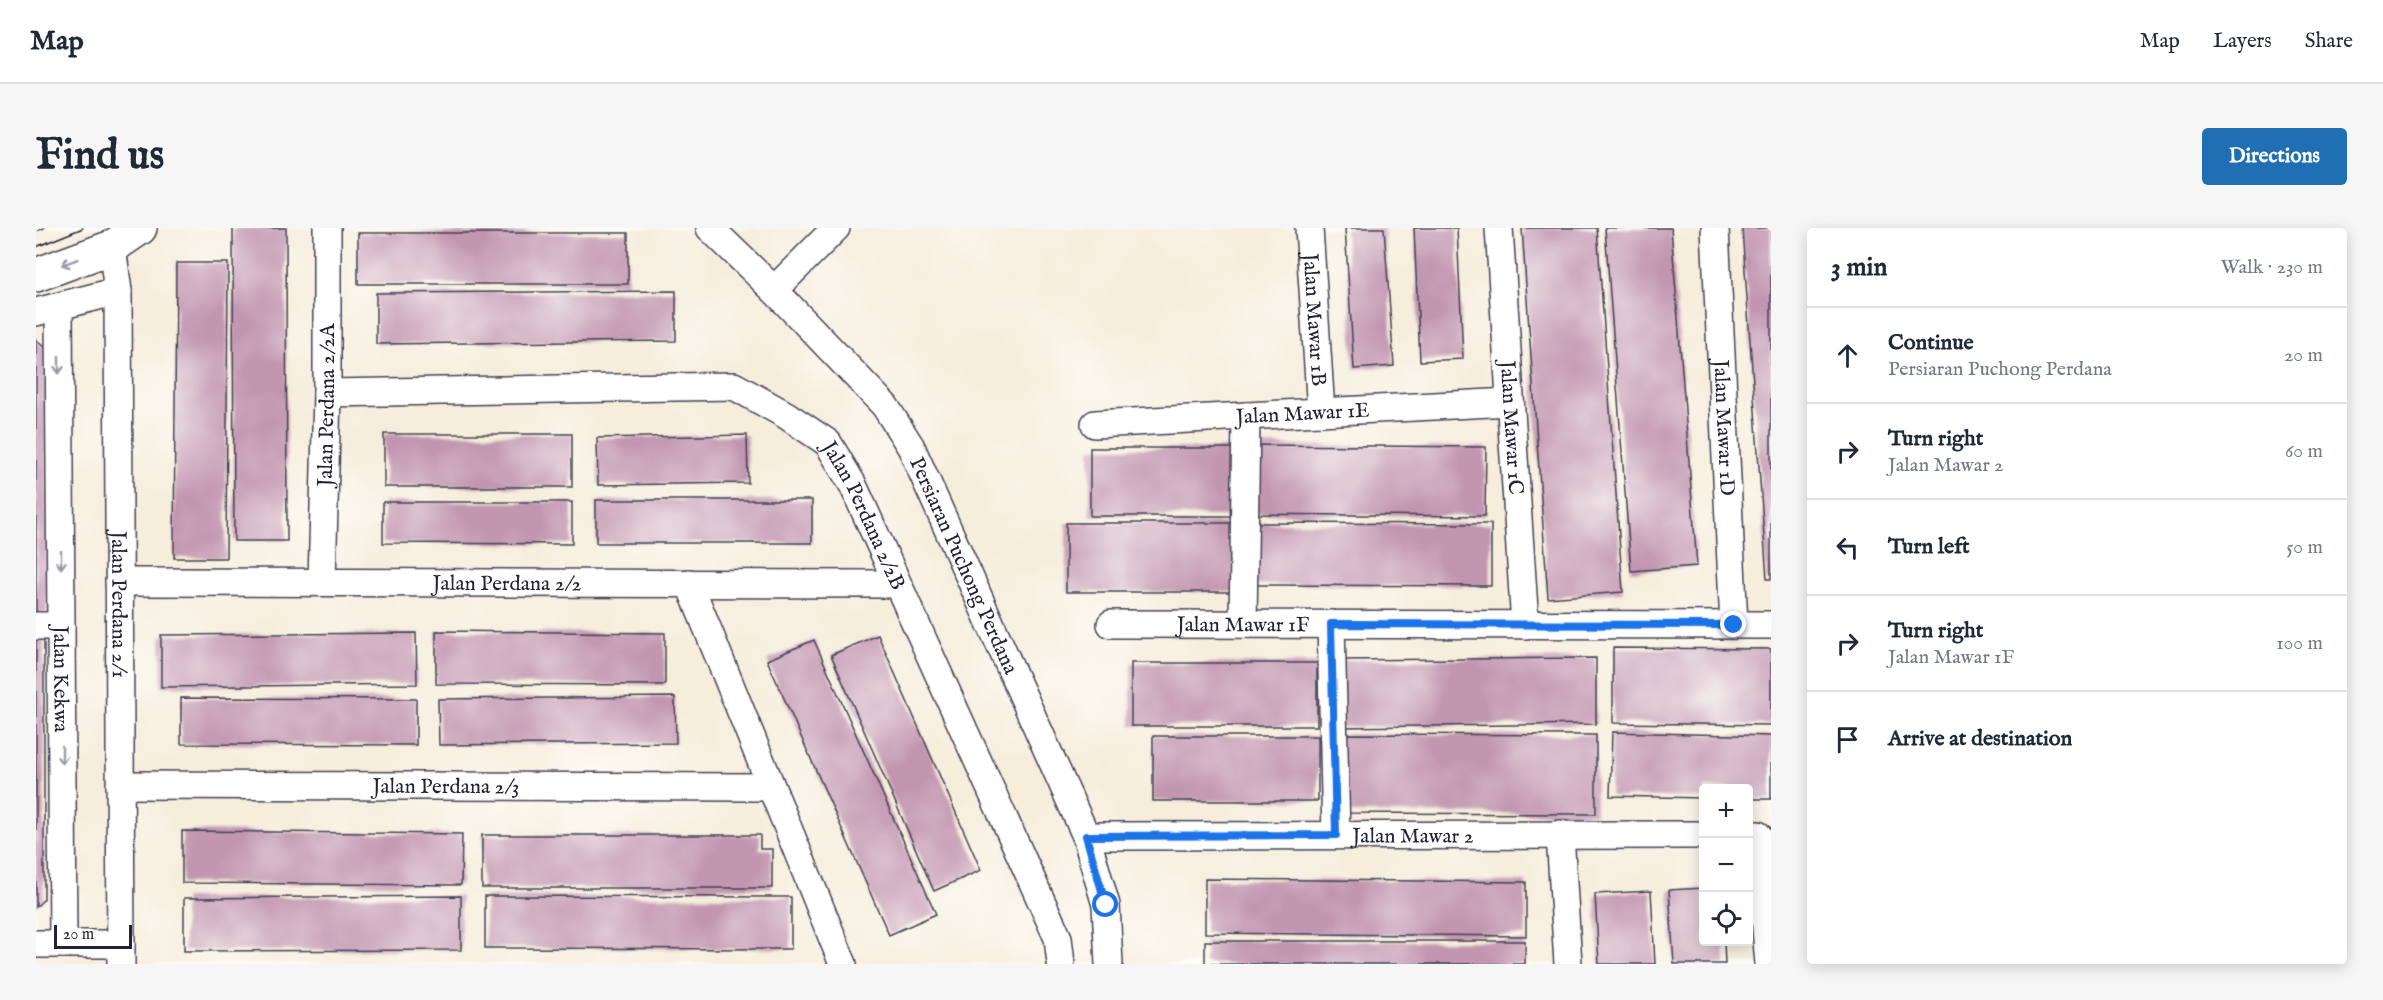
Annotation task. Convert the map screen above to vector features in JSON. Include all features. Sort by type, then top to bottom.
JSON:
[{"type":"main road","points":[[36,274],[112,247],[140,228]]},
{"type":"street","name":"Jalan Perdana 2/2A","points":[[322,582],[327,393],[327,228]]},
{"type":"street","name":"Persiaran Puchong Perdana","points":[[710,228],[774,290],[885,406],[911,447],[1086,836],[1106,905],[1110,964]]},
{"type":"street","name":"Jalan Mawar 1B","points":[[1309,228],[1321,412]]},
{"type":"street","name":"Jalan Mawar 1C","points":[[1499,228],[1525,625]]},
{"type":"street","name":"Jalan Mawar 1D","points":[[1715,228],[1734,625]]},
{"type":"street","points":[[774,290],[828,231]]},
{"type":"street","name":"Jalan Perdana 2/1","points":[[112,247],[118,291],[121,954]]},
{"type":"street","name":"Jalan Kekwa","points":[[63,944],[49,626],[47,309],[118,291]]},
{"type":"street","name":"Jalan Perdana 2/2B","points":[[327,393],[734,386],[786,415],[828,443],[852,485],[1058,938],[1061,964]]},
{"type":"street","name":"Jalan Mawar 1E","points":[[1095,424],[1510,402]]},
{"type":"street","points":[[1243,624],[1246,416]]},
{"type":"street","name":"Jalan Perdana 2/2","points":[[119,582],[896,584]]},
{"type":"street","points":[[689,583],[843,964]]},
{"type":"street","name":"Jalan Mawar 1F","points":[[1111,624],[1771,625]]},
{"type":"street","points":[[1331,624],[1336,835]]},
{"type":"street","name":"Jalan Perdana 2/3","points":[[120,785],[770,787]]},
{"type":"street","points":[[1560,834],[1568,964]]},
{"type":"street","name":"Jalan Mawar 2","points":[[1086,836],[1699,835]]},
{"type":"street","points":[[1759,835],[1769,964]]},
{"type":"street","points":[[36,944],[63,944],[121,954]]},
{"type":"building","points":[[233,228],[286,228],[287,541],[234,541]]},
{"type":"building","points":[[1345,228],[1384,228],[1394,366],[1354,369]]},
{"type":"building","points":[[1414,228],[1457,228],[1463,359],[1420,361]]},
{"type":"building","points":[[1522,228],[1597,228],[1623,592],[1548,598]]},
{"type":"building","points":[[1605,228],[1671,228],[1697,566],[1631,571]]},
{"type":"building","points":[[1742,228],[1771,228],[1771,579],[1767,579]]},
{"type":"building","points":[[358,233],[628,233],[628,284],[358,284]]},
{"type":"building","points":[[176,263],[228,263],[226,558],[174,558]]},
{"type":"building","points":[[676,291],[676,341],[376,344],[376,293]]},
{"type":"building","points":[[36,340],[46,349],[47,613],[36,613]]},
{"type":"building","points":[[384,434],[572,434],[572,487],[384,487]]},
{"type":"building","points":[[747,435],[748,483],[598,485],[597,438]]},
{"type":"building","points":[[1249,445],[1486,447],[1485,516],[1248,514]]},
{"type":"building","points":[[1090,448],[1232,448],[1232,516],[1090,516]]},
{"type":"building","points":[[596,500],[812,500],[812,543],[596,543]]},
{"type":"building","points":[[383,502],[572,502],[572,544],[383,543]]},
{"type":"building","points":[[1066,523],[1234,523],[1234,592],[1066,592]]},
{"type":"building","points":[[1251,523],[1491,524],[1491,586],[1251,585]]},
{"type":"building","points":[[436,631],[665,633],[665,685],[436,684]]},
{"type":"building","points":[[416,633],[417,684],[161,687],[161,635]]},
{"type":"building","points":[[878,635],[981,870],[934,891],[831,655]]},
{"type":"building","points":[[36,638],[44,638],[44,899],[36,907]]},
{"type":"building","points":[[814,640],[936,914],[889,935],[767,660]]},
{"type":"building","points":[[1613,648],[1771,649],[1771,725],[1613,723]]},
{"type":"building","points":[[1596,658],[1596,724],[1337,727],[1336,660]]},
{"type":"building","points":[[1131,663],[1317,663],[1317,726],[1131,726]]},
{"type":"building","points":[[675,697],[676,743],[439,745],[438,699]]},
{"type":"building","points":[[181,698],[416,699],[416,745],[181,744]]},
{"type":"building","points":[[1612,732],[1771,736],[1771,799],[1753,799],[1753,784],[1699,784],[1699,798],[1610,796]]},
{"type":"building","points":[[1338,734],[1596,735],[1596,814],[1338,813]]},
{"type":"building","points":[[1153,736],[1318,736],[1318,801],[1153,801]]},
{"type":"building","points":[[182,831],[462,834],[461,885],[182,883]]},
{"type":"building","points":[[482,835],[760,835],[760,849],[772,849],[772,888],[482,888]]},
{"type":"building","points":[[1205,879],[1526,882],[1526,936],[1205,933]]},
{"type":"building","points":[[1699,888],[1699,946],[1724,946],[1725,964],[1674,964],[1669,890]]},
{"type":"building","points":[[1651,891],[1655,964],[1599,964],[1595,894]]},
{"type":"building","points":[[461,896],[461,950],[184,951],[184,898]]},
{"type":"building","points":[[485,896],[791,897],[791,949],[485,948]]},
{"type":"building","points":[[1205,941],[1525,941],[1525,964],[1205,964]]},
{"type":"tram line","points":[[36,231],[44,228]]},
{"type":"tram line","points":[[36,247],[83,228]]},
{"type":"route","points":[[1106,905],[1086,836],[1336,835],[1331,624],[1734,625]]}]
